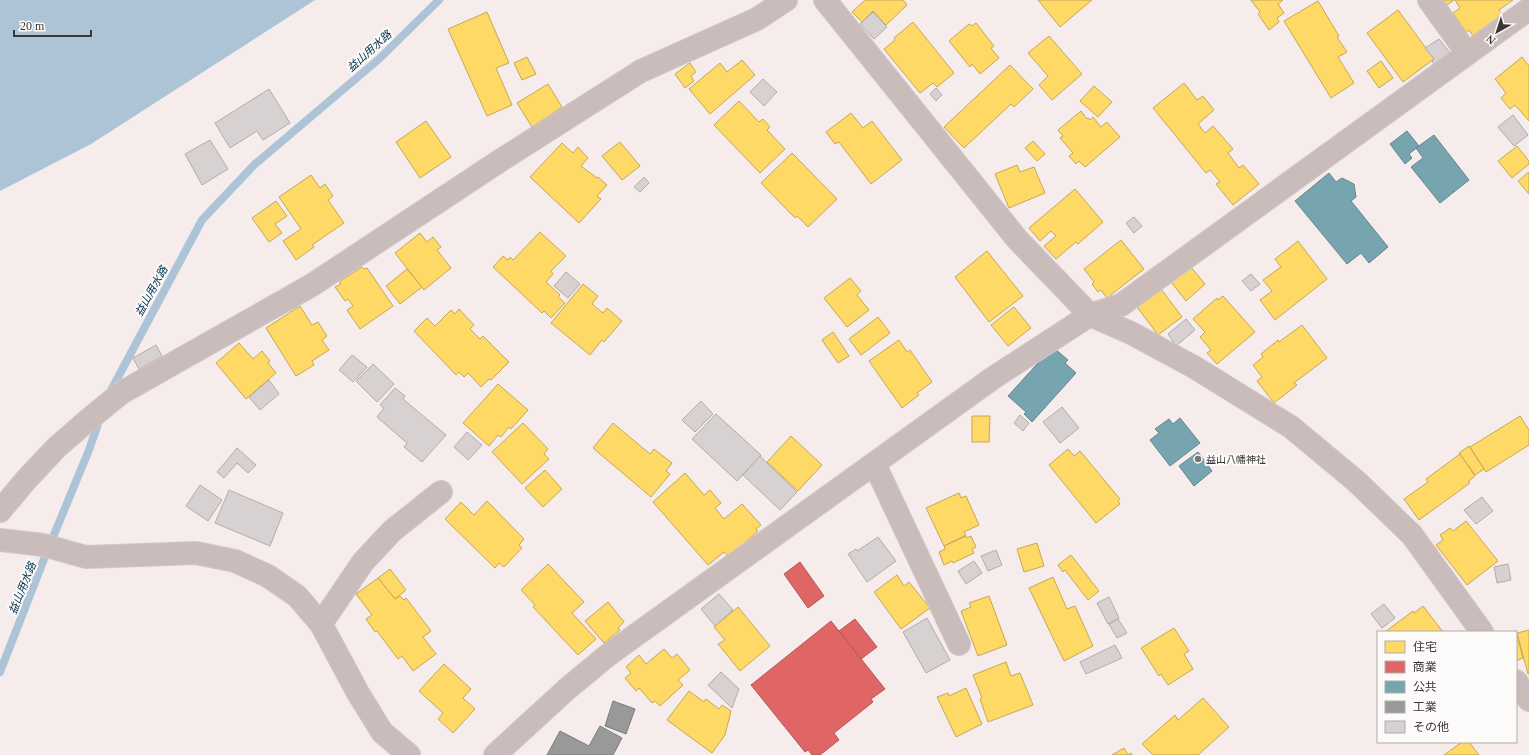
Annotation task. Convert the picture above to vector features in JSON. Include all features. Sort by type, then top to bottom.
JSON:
[{"type":"street","points":[[0,511],[51,453],[87,420],[121,393],[312,285],[485,171],[641,71],[757,19],[786,0]]},
{"type":"street","points":[[825,0],[1017,239],[1090,315],[1131,333],[1194,367],[1291,427],[1356,481],[1412,535],[1481,631]]},
{"type":"street","points":[[1429,0],[1467,53]]},
{"type":"street","points":[[495,755],[567,689],[608,655],[875,465],[993,378],[1090,315],[1121,305],[1529,9]]},
{"type":"street","points":[[875,465],[959,644]]},
{"type":"street","points":[[321,624],[363,562],[392,531],[441,492]]},
{"type":"street","points":[[0,540],[51,548],[86,557],[196,553],[235,561],[268,576],[297,596],[321,624],[358,693],[382,732],[409,755]]},
{"type":"street","points":[[1517,682],[1529,700]]},
{"type":"water","points":[[0,0],[315,0],[91,144],[0,191]]},
{"type":"building: 住宅","points":[[865,0],[903,0],[907,5],[886,25],[873,11],[862,22],[852,12]]},
{"type":"building: 住宅","points":[[1038,0],[1092,0],[1060,27]]},
{"type":"building: 住宅","points":[[1251,0],[1283,0],[1278,4],[1284,13],[1277,18],[1279,22],[1269,30],[1258,14],[1260,12]]},
{"type":"building: 住宅","points":[[1443,0],[1454,0],[1447,5]]},
{"type":"building: 住宅","points":[[1455,0],[1513,0],[1499,10],[1503,15],[1473,36],[1469,30],[1466,32],[1453,13],[1460,8]]},
{"type":"building: 住宅","points":[[1318,1],[1339,36],[1337,37],[1347,52],[1338,57],[1354,83],[1331,98],[1284,21]]},
{"type":"building: 住宅","points":[[1398,10],[1434,59],[1403,82],[1367,33]]},
{"type":"building: 住宅","points":[[487,12],[509,63],[496,68],[512,105],[487,116],[448,29]]},
{"type":"building: 住宅","points":[[913,22],[954,73],[937,87],[933,83],[920,93],[884,49],[895,40],[894,38]]},
{"type":"building: 住宅","points":[[976,23],[994,46],[991,48],[999,58],[980,74],[972,64],[970,67],[949,41],[969,24],[972,26]]},
{"type":"building: 住宅","points":[[1049,36],[1082,74],[1052,100],[1039,85],[1048,76],[1028,53]]},
{"type":"building: 住宅","points":[[527,57],[536,74],[522,80],[514,63]]},
{"type":"building: 住宅","points":[[1522,57],[1529,66],[1529,121],[1515,105],[1510,109],[1501,98],[1506,93],[1495,79]]},
{"type":"building: 住宅","points":[[742,60],[755,75],[710,114],[689,89],[720,63],[727,72]]},
{"type":"building: 住宅","points":[[1381,61],[1393,78],[1379,88],[1367,71]]},
{"type":"building: 住宅","points":[[690,63],[696,72],[691,76],[694,81],[685,88],[675,74]]},
{"type":"building: 住宅","points":[[1010,65],[1033,89],[1014,107],[1011,104],[964,148],[944,127]]},
{"type":"building: 住宅","points":[[1184,83],[1197,100],[1203,96],[1214,110],[1198,124],[1205,133],[1213,126],[1233,149],[1228,153],[1239,168],[1243,165],[1259,184],[1233,205],[1216,184],[1220,182],[1210,170],[1206,173],[1153,108]]},
{"type":"building: 住宅","points":[[548,84],[562,107],[532,127],[517,103]]},
{"type":"building: 住宅","points":[[1094,86],[1112,102],[1098,117],[1080,101]]},
{"type":"building: 住宅","points":[[739,101],[759,122],[763,119],[770,127],[767,130],[785,149],[760,173],[714,125]]},
{"type":"building: 住宅","points":[[1081,111],[1087,119],[1088,118],[1090,120],[1093,117],[1101,127],[1107,122],[1120,137],[1085,167],[1079,161],[1076,164],[1069,156],[1073,153],[1060,138],[1063,136],[1058,130]]},
{"type":"building: 住宅","points":[[851,113],[863,128],[872,121],[902,160],[871,184],[839,142],[835,144],[826,132]]},
{"type":"building: 住宅","points":[[426,121],[451,157],[420,178],[396,142]]},
{"type":"building: 住宅","points":[[1033,141],[1045,154],[1037,161],[1025,148]]},
{"type":"building: 住宅","points":[[620,142],[640,166],[622,180],[602,156]]},
{"type":"building: 住宅","points":[[562,143],[573,153],[578,147],[588,158],[581,166],[607,185],[597,196],[601,199],[579,223],[530,177]]},
{"type":"building: 住宅","points":[[1517,146],[1529,161],[1529,164],[1512,178],[1498,161]]},
{"type":"building: 住宅","points":[[792,153],[837,199],[808,227],[797,216],[795,218],[761,183]]},
{"type":"building: 住宅","points":[[1017,165],[1020,172],[1034,167],[1045,193],[1009,208],[995,174]]},
{"type":"building: 住宅","points":[[1529,172],[1529,194],[1518,181]]},
{"type":"building: 住宅","points":[[311,175],[320,188],[325,184],[333,196],[328,200],[344,223],[312,245],[314,247],[296,260],[283,241],[301,229],[279,197]]},
{"type":"building: 住宅","points":[[1075,189],[1103,222],[1078,244],[1076,242],[1056,259],[1044,246],[1056,236],[1051,231],[1040,241],[1029,228]]},
{"type":"building: 住宅","points":[[276,201],[287,216],[275,224],[282,233],[269,242],[252,218]]},
{"type":"building: 住宅","points":[[540,232],[566,256],[551,271],[553,274],[546,282],[560,295],[558,297],[565,303],[551,318],[544,311],[542,313],[493,267],[503,256],[508,260],[510,257],[513,260]]},
{"type":"building: 住宅","points":[[420,233],[427,242],[433,237],[441,247],[437,250],[451,268],[424,290],[395,253]]},
{"type":"building: 住宅","points":[[1121,240],[1144,269],[1107,298],[1101,290],[1098,292],[1092,284],[1094,282],[1084,269]]},
{"type":"building: 住宅","points":[[1298,241],[1327,279],[1275,320],[1260,300],[1272,291],[1263,280],[1281,267],[1275,259]]},
{"type":"building: 住宅","points":[[987,251],[1023,296],[989,322],[955,277]]},
{"type":"building: 住宅","points":[[1190,266],[1205,284],[1186,301],[1171,282]]},
{"type":"building: 住宅","points":[[362,267],[364,269],[367,268],[393,306],[360,329],[347,310],[353,306],[348,299],[345,301],[335,287],[341,284],[339,282]]},
{"type":"building: 住宅","points":[[407,269],[422,287],[400,304],[386,286]]},
{"type":"building: 住宅","points":[[850,278],[861,291],[857,295],[869,310],[847,327],[824,298]]},
{"type":"building: 住宅","points":[[583,284],[598,296],[592,304],[603,313],[607,308],[622,321],[604,342],[602,340],[590,355],[551,323]]},
{"type":"building: 住宅","points":[[1161,289],[1182,317],[1158,335],[1137,307]]},
{"type":"building: 住宅","points":[[1223,296],[1255,332],[1217,364],[1207,353],[1211,350],[1200,337],[1205,332],[1193,319],[1217,298],[1218,300]]},
{"type":"building: 住宅","points":[[300,306],[312,325],[318,322],[327,336],[322,340],[329,350],[312,361],[314,365],[296,376],[266,328]]},
{"type":"building: 住宅","points":[[1014,307],[1031,328],[1008,346],[991,325]]},
{"type":"building: 住宅","points":[[459,309],[474,325],[470,329],[480,339],[483,336],[509,362],[491,380],[489,379],[481,387],[468,373],[464,377],[459,372],[456,375],[414,331],[427,318],[435,326],[451,310],[455,314]]},
{"type":"building: 住宅","points":[[878,317],[890,333],[861,355],[849,339]]},
{"type":"building: 住宅","points":[[1302,325],[1327,358],[1294,383],[1297,385],[1274,403],[1257,381],[1262,377],[1253,365],[1263,357],[1261,354],[1278,340],[1279,342]]},
{"type":"building: 住宅","points":[[833,332],[849,356],[838,363],[822,340]]},
{"type":"building: 住宅","points":[[899,340],[907,352],[910,350],[932,382],[917,393],[919,395],[902,408],[869,361]]},
{"type":"building: 住宅","points":[[239,343],[253,359],[262,351],[270,361],[268,363],[276,373],[246,399],[216,363]]},
{"type":"building: 住宅","points":[[498,384],[528,410],[511,429],[509,427],[501,437],[498,435],[489,446],[463,423]]},
{"type":"building: 住宅","points":[[972,416],[990,416],[989,442],[972,442]]},
{"type":"building: 住宅","points":[[1520,416],[1529,430],[1529,445],[1486,472],[1470,447]]},
{"type":"building: 住宅","points":[[523,423],[548,449],[544,454],[549,459],[522,484],[492,452]]},
{"type":"building: 住宅","points":[[613,423],[650,454],[654,449],[672,463],[666,471],[670,474],[651,497],[593,448]]},
{"type":"building: 住宅","points":[[791,436],[822,465],[798,491],[767,462]]},
{"type":"building: 住宅","points":[[1469,446],[1484,469],[1475,475],[1459,453]]},
{"type":"building: 住宅","points":[[1068,449],[1074,456],[1080,451],[1120,499],[1118,501],[1120,504],[1096,523],[1049,465]]},
{"type":"building: 住宅","points":[[1460,454],[1475,476],[1468,482],[1470,483],[1419,520],[1404,499],[1428,482],[1426,479]]},
{"type":"building: 住宅","points":[[545,470],[562,489],[543,507],[525,488]]},
{"type":"building: 住宅","points":[[685,473],[704,495],[710,490],[721,503],[715,508],[724,519],[742,504],[761,525],[756,529],[758,531],[729,557],[724,552],[708,565],[653,502]]},
{"type":"building: 住宅","points":[[959,493],[961,498],[966,496],[979,525],[964,532],[966,535],[944,546],[926,508]]},
{"type":"building: 住宅","points":[[487,501],[524,539],[519,545],[522,548],[504,567],[499,563],[495,568],[445,519],[461,502],[474,515]]},
{"type":"building: 住宅","points":[[1466,521],[1498,561],[1467,585],[1436,545],[1443,540],[1440,535],[1450,528],[1453,531]]},
{"type":"building: 住宅","points":[[966,536],[967,538],[971,536],[976,547],[972,549],[974,553],[953,563],[952,561],[944,565],[939,552],[945,549],[944,546]]},
{"type":"building: 住宅","points":[[1037,543],[1044,566],[1024,572],[1017,549]]},
{"type":"building: 住宅","points":[[1071,555],[1099,591],[1088,600],[1065,570],[1063,572],[1058,565]]},
{"type":"building: 住宅","points":[[548,564],[584,602],[572,613],[596,639],[578,655],[533,607],[535,605],[521,590]]},
{"type":"building: 住宅","points":[[390,569],[406,590],[395,599],[378,578]]},
{"type":"building: 住宅","points":[[897,575],[904,586],[909,582],[930,608],[901,629],[874,592]]},
{"type":"building: 住宅","points":[[1053,577],[1067,609],[1075,606],[1093,646],[1064,661],[1029,588]]},
{"type":"building: 住宅","points":[[378,578],[395,599],[400,596],[404,600],[406,598],[431,631],[423,637],[436,654],[413,671],[402,656],[398,659],[377,631],[375,632],[366,619],[372,615],[356,594]]},
{"type":"building: 住宅","points":[[989,596],[1007,645],[978,656],[961,611],[971,607],[969,603]]},
{"type":"building: 住宅","points":[[608,602],[624,622],[618,628],[620,630],[604,643],[585,621]]},
{"type":"building: 住宅","points":[[1423,606],[1442,631],[1386,631],[1413,611],[1414,613]]},
{"type":"building: 住宅","points":[[738,607],[770,646],[740,671],[718,644],[725,640],[714,627]]},
{"type":"building: 住宅","points":[[1174,628],[1189,651],[1184,654],[1193,669],[1168,685],[1161,674],[1159,676],[1141,648]]},
{"type":"building: 住宅","points":[[1529,630],[1529,674],[1528,674],[1517,633]]},
{"type":"building: 住宅","points":[[1517,635],[1523,658],[1517,661]]},
{"type":"building: 住宅","points":[[664,649],[672,658],[677,654],[690,670],[678,680],[683,685],[660,706],[655,701],[652,703],[639,688],[636,691],[625,678],[631,673],[626,667],[639,655],[646,664]]},
{"type":"building: 住宅","points":[[1006,662],[1011,676],[1020,673],[1033,705],[988,722],[980,699],[982,698],[973,675]]},
{"type":"building: 住宅","points":[[444,664],[471,689],[463,698],[475,709],[453,733],[438,719],[443,713],[419,691]]},
{"type":"building: 住宅","points":[[966,688],[982,724],[956,737],[937,697],[948,693],[949,696]]},
{"type":"building: 住宅","points":[[689,691],[704,702],[706,699],[719,709],[722,705],[731,711],[725,735],[712,753],[667,720]]},
{"type":"building: 住宅","points":[[1203,698],[1229,727],[1198,755],[1153,755],[1142,744],[1175,715],[1178,720]]},
{"type":"building: 住宅","points":[[1461,743],[1470,743],[1479,755],[1444,755]]},
{"type":"building: 住宅","points":[[1124,748],[1128,755],[1112,755]]},
{"type":"building: 商業","points":[[800,562],[824,596],[808,608],[784,574]]},
{"type":"building: 商業","points":[[855,619],[877,647],[861,659],[839,631]]},
{"type":"building: 商業","points":[[831,621],[885,689],[871,699],[873,702],[834,733],[839,740],[820,755],[812,755],[808,750],[805,752],[751,685]]},
{"type":"building: 公共","points":[[1407,131],[1419,146],[1409,154],[1412,158],[1405,164],[1390,144]]},
{"type":"building: 公共","points":[[1434,135],[1469,180],[1440,203],[1411,167],[1423,158],[1416,148]]},
{"type":"building: 公共","points":[[1329,173],[1336,182],[1342,178],[1354,184],[1356,197],[1351,201],[1388,247],[1369,263],[1361,253],[1347,264],[1295,201]]},
{"type":"building: 公共","points":[[1054,348],[1068,360],[1065,363],[1076,373],[1032,422],[1024,414],[1026,412],[1008,396],[1048,352]]},
{"type":"building: 公共","points":[[1180,418],[1200,443],[1170,466],[1150,440],[1159,433],[1155,429],[1169,419],[1173,424]]},
{"type":"building: 公共","points":[[1198,452],[1212,471],[1194,486],[1179,466]]},
{"type":"building: 工業","points":[[613,701],[635,709],[626,734],[605,726]]},
{"type":"building: 工業","points":[[600,726],[622,738],[613,755],[547,755],[560,731],[589,746]]},
{"type":"building: その他","points":[[873,12],[887,27],[874,39],[860,24]]},
{"type":"building: その他","points":[[1439,39],[1451,54],[1435,66],[1432,61],[1434,59],[1425,48]]},
{"type":"building: その他","points":[[763,79],[777,92],[764,106],[750,92]]},
{"type":"building: その他","points":[[936,88],[942,95],[936,101],[930,94]]},
{"type":"building: その他","points":[[269,89],[290,123],[263,140],[257,131],[230,148],[215,123]]},
{"type":"building: その他","points":[[1513,115],[1528,135],[1514,146],[1498,127]]},
{"type":"building: その他","points":[[210,140],[228,169],[202,185],[185,154]]},
{"type":"building: その他","points":[[644,177],[649,183],[640,192],[634,187]]},
{"type":"building: その他","points":[[1134,217],[1142,226],[1134,233],[1126,223]]},
{"type":"building: その他","points":[[566,272],[580,284],[568,298],[554,286]]},
{"type":"building: その他","points":[[1251,274],[1260,284],[1251,291],[1242,281]]},
{"type":"building: その他","points":[[1186,319],[1195,330],[1176,346],[1168,334]]},
{"type":"building: その他","points":[[156,345],[162,356],[139,369],[133,358]]},
{"type":"building: その他","points":[[352,355],[367,367],[353,382],[339,370]]},
{"type":"building: その他","points":[[373,364],[394,384],[377,402],[356,381]]},
{"type":"building: その他","points":[[269,380],[279,394],[260,410],[249,397]]},
{"type":"building: その他","points":[[395,388],[405,396],[403,399],[446,435],[422,462],[404,447],[407,443],[377,417],[384,408],[380,405]]},
{"type":"building: その他","points":[[701,401],[713,414],[695,432],[682,420]]},
{"type":"building: その他","points":[[1062,407],[1079,428],[1060,443],[1043,422]]},
{"type":"building: その他","points":[[716,414],[761,455],[737,481],[692,439]]},
{"type":"building: その他","points":[[1020,415],[1029,423],[1023,431],[1014,423]]},
{"type":"building: その他","points":[[467,432],[482,445],[468,460],[454,447]]},
{"type":"building: その他","points":[[237,448],[256,465],[248,473],[237,463],[224,478],[217,472]]},
{"type":"building: その他","points":[[760,456],[797,492],[780,510],[743,475]]},
{"type":"building: その他","points":[[200,485],[222,500],[208,521],[186,506]]},
{"type":"building: その他","points":[[229,490],[283,513],[270,546],[215,523]]},
{"type":"building: その他","points":[[1482,497],[1493,511],[1476,524],[1464,510]]},
{"type":"building: その他","points":[[878,537],[896,561],[867,582],[848,554],[856,549],[857,551]]},
{"type":"building: その他","points":[[996,550],[1002,565],[988,571],[981,556]]},
{"type":"building: その他","points":[[974,561],[982,573],[966,584],[958,571]]},
{"type":"building: その他","points":[[1508,564],[1511,580],[1497,583],[1494,567]]},
{"type":"building: その他","points":[[719,594],[733,610],[715,626],[701,609]]},
{"type":"building: その他","points":[[1109,597],[1119,618],[1108,624],[1097,603]]},
{"type":"building: その他","points":[[1384,604],[1395,618],[1382,628],[1371,614]]},
{"type":"building: その他","points":[[927,618],[950,660],[926,673],[903,632]]},
{"type":"building: その他","points":[[1118,619],[1127,633],[1117,638],[1109,624]]},
{"type":"building: その他","points":[[1115,645],[1122,658],[1086,674],[1080,662]]},
{"type":"building: その他","points":[[721,672],[739,689],[732,708],[708,685]]},
{"type":"waterway","name":"益山用水路","points":[[108,396],[202,220],[254,165],[379,59],[439,0]]},
{"type":"waterway","name":"益山用水路","points":[[0,672],[46,554],[89,450],[100,418]]},
{"type":"place","name":"益山八幡神社","points":[[1198,459]]}]
